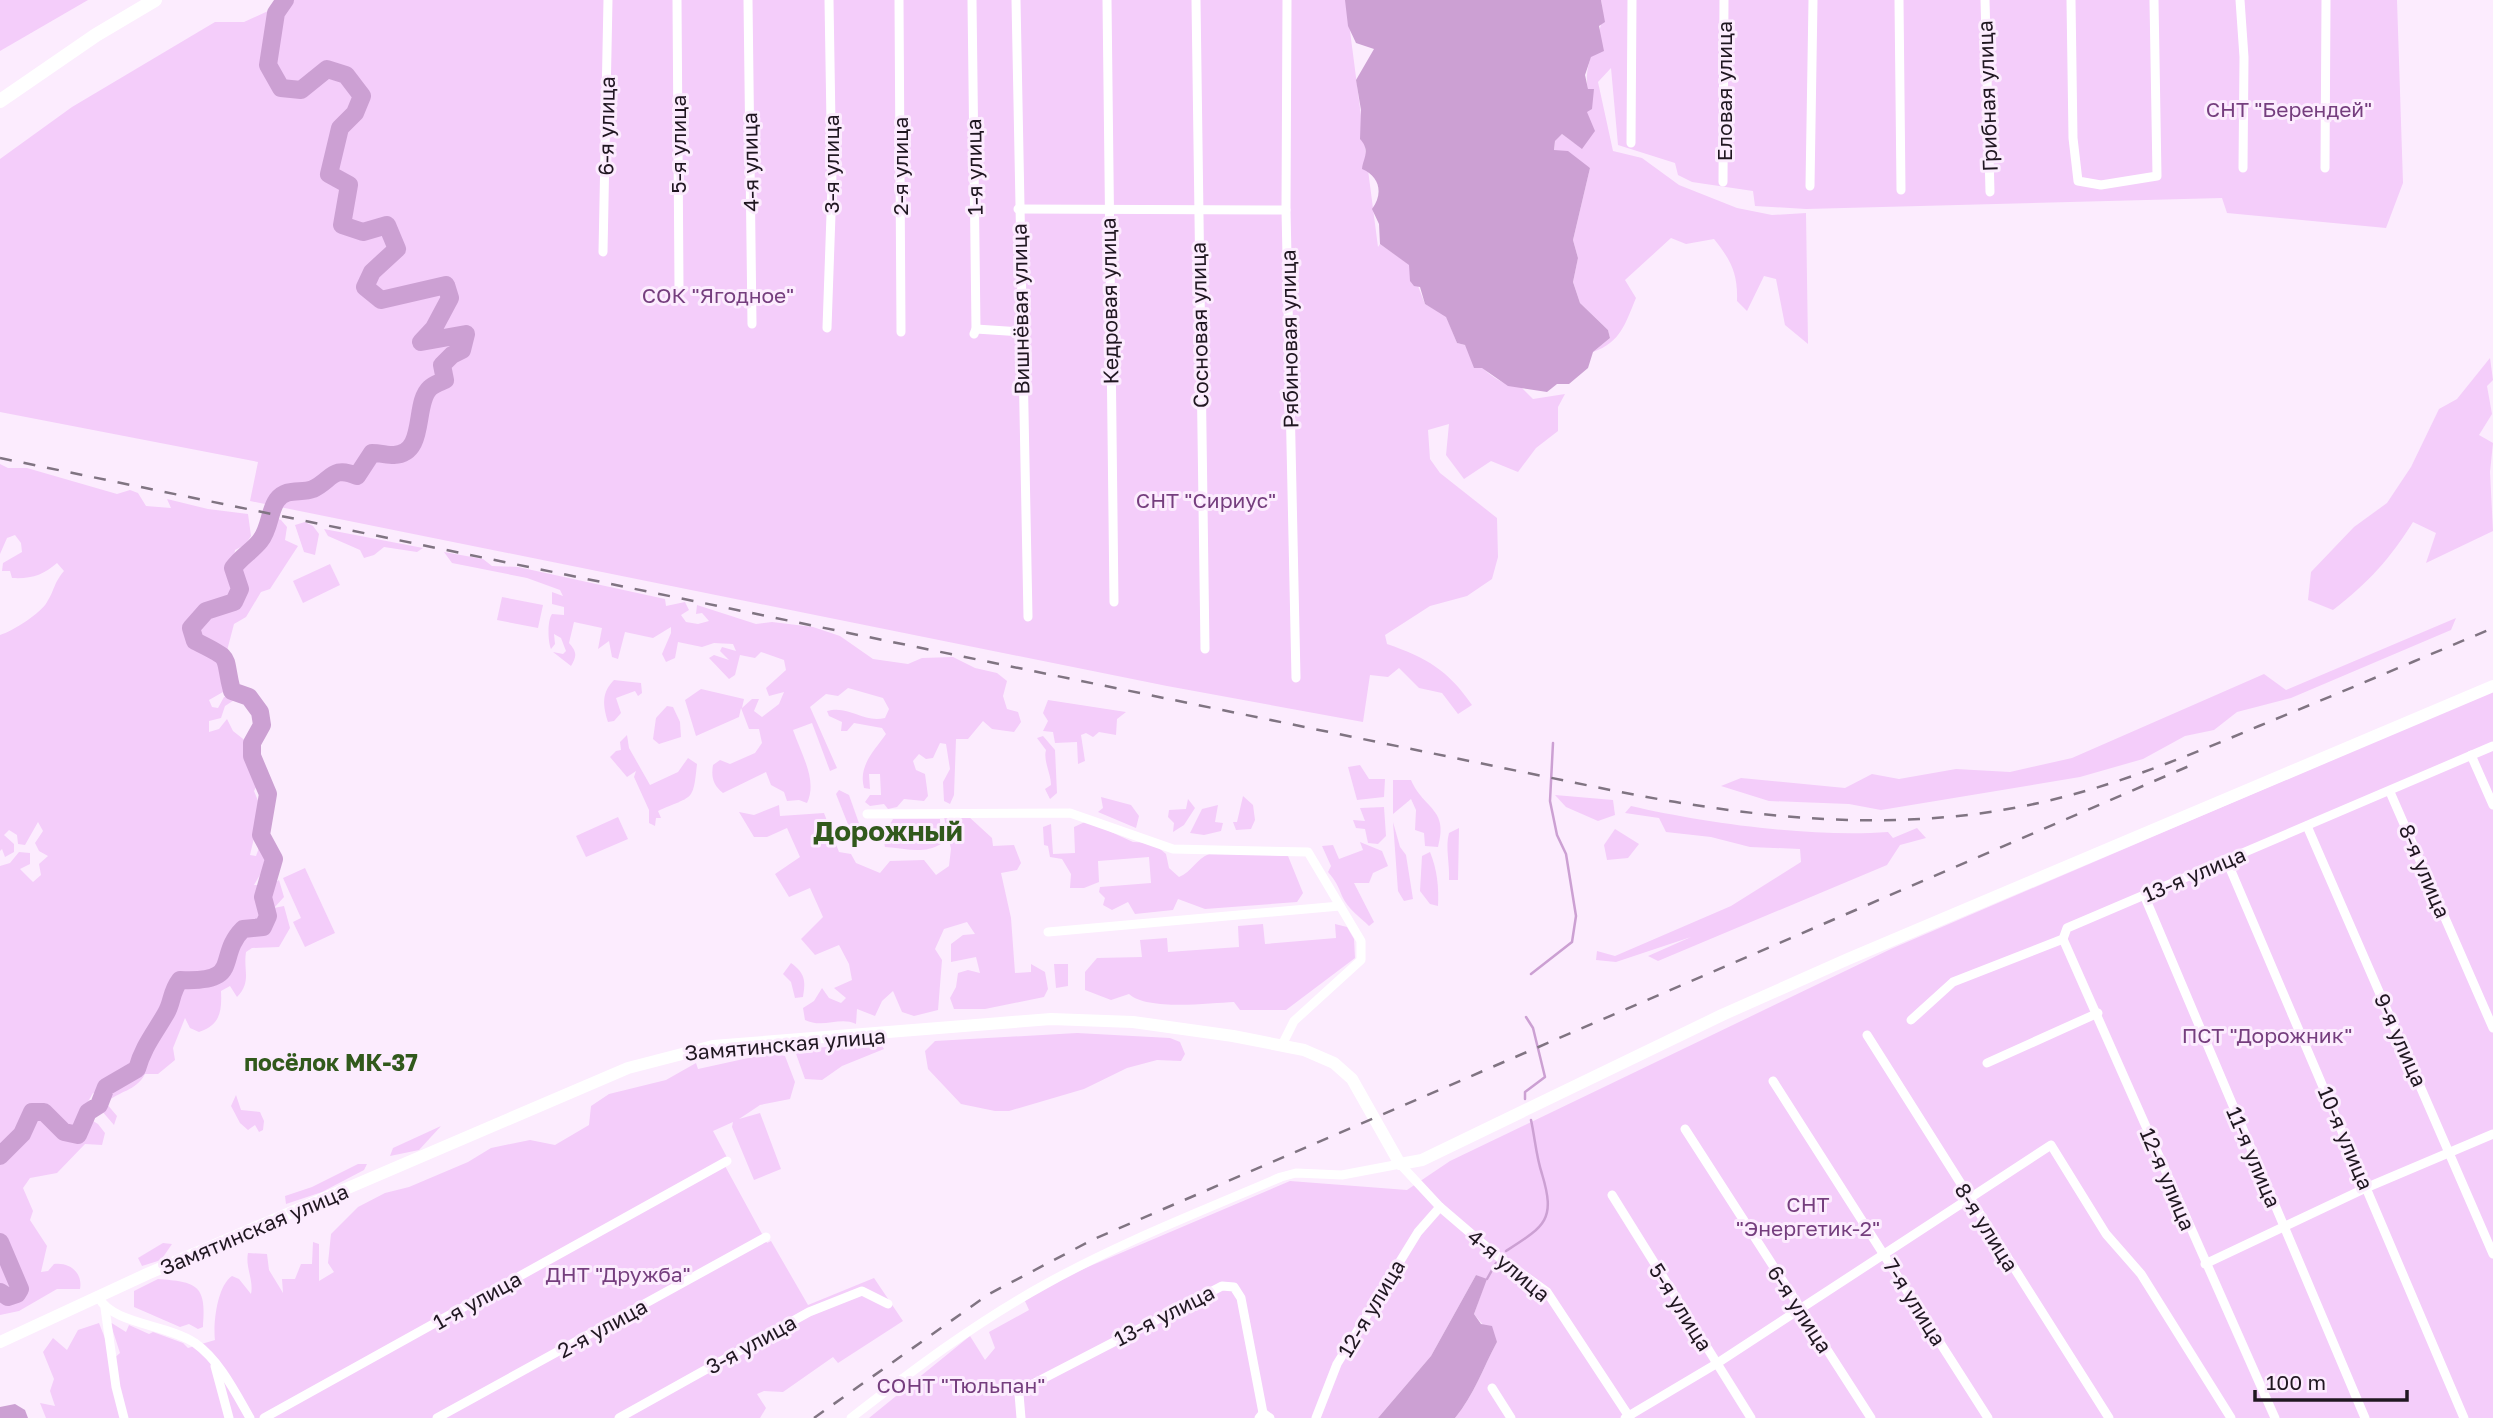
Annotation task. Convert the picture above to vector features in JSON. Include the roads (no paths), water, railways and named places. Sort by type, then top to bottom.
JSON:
[{"type":"main road","points":[[0,101],[96,35],[155,0]]},
{"type":"street","name":"6-я улица","points":[[603,252],[608,0]]},
{"type":"street","name":"5-я улица","points":[[677,0],[679,287]]},
{"type":"street","name":"4-я улица","points":[[748,0],[752,324]]},
{"type":"street","name":"3-я улица","points":[[827,328],[832,186],[829,0]]},
{"type":"street","name":"2-я улица","points":[[899,0],[901,331]]},
{"type":"street","name":"1-я улица","points":[[972,0],[975,332],[1021,332]]},
{"type":"street","name":"Вишнёвая улица","points":[[1016,0],[1028,617]]},
{"type":"street","name":"Кедровая улица","points":[[1107,0],[1107,208],[1114,602]]},
{"type":"street","name":"Сосновая улица","points":[[1196,0],[1205,649]]},
{"type":"street","name":"Рябиновая улица","points":[[1287,0],[1286,209],[1296,678]]},
{"type":"street","points":[[1631,143],[1632,0]]},
{"type":"street","name":"Еловая улица","points":[[1723,182],[1724,0]]},
{"type":"street","points":[[1810,186],[1813,0]]},
{"type":"street","points":[[1899,0],[1901,190]]},
{"type":"street","name":"Грибная улица","points":[[1985,0],[1990,192]]},
{"type":"street","points":[[2071,0],[2073,138],[2078,181],[2101,185],[2157,176],[2154,0]]},
{"type":"street","points":[[2240,0],[2244,57],[2243,168]]},
{"type":"street","points":[[2325,168],[2326,0]]},
{"type":"street","points":[[1018,209],[1286,209]]},
{"type":"street","points":[[851,1418],[981,1323],[1045,1284],[1132,1242],[1281,1177],[1296,1173],[1342,1175],[1440,1154],[1627,1060],[1848,958],[2493,686]]},
{"type":"street","name":"13-я улица","points":[[1911,1020],[1953,982],[2063,939],[2067,928],[2493,746]]},
{"type":"street","points":[[2472,755],[2493,806]]},
{"type":"street","name":"8-я улица","points":[[2390,792],[2493,1028]]},
{"type":"street","points":[[867,814],[1070,813],[1173,849],[1308,852],[1361,941],[1362,960],[1294,1021],[1282,1045]]},
{"type":"street","name":"9-я улица","points":[[2307,826],[2493,1254]]},
{"type":"street","name":"10-я улица","points":[[2226,859],[2368,1187],[2464,1418]]},
{"type":"street","name":"11-я улица","points":[[2144,895],[2365,1418]]},
{"type":"street","points":[[1048,932],[1340,906]]},
{"type":"street","name":"12-я улица","points":[[2063,939],[2275,1418]]},
{"type":"street","points":[[1987,1063],[2098,1013]]},
{"type":"street","name":"Замятинская улица","points":[[0,1342],[102,1303],[568,1093],[628,1068],[682,1052],[792,1039],[1051,1019],[1133,1022],[1282,1045],[1320,1056],[1347,1074],[1400,1164]]},
{"type":"street","name":"8-я улица","points":[[1867,1035],[2109,1418]]},
{"type":"street","name":"7-я улица","points":[[1773,1081],[1988,1418]]},
{"type":"street","name":"6-я улица","points":[[1685,1129],[1871,1418]]},
{"type":"street","points":[[2205,1264],[2368,1187],[2493,1134]]},
{"type":"street","points":[[1628,1417],[1716,1364],[2051,1145],[2106,1234],[2141,1273],[2231,1418]]},
{"type":"street","name":"1-я улица","points":[[264,1418],[727,1161]]},
{"type":"street","name":"4-я улица","points":[[1400,1164],[1440,1207],[1496,1255],[1547,1292],[1628,1417]]},
{"type":"street","name":"5-я улица","points":[[1612,1195],[1751,1418]]},
{"type":"street","name":"12-я улица","points":[[1316,1418],[1337,1364],[1418,1232],[1440,1207]]},
{"type":"street","name":"2-я улица","points":[[438,1418],[766,1237]]},
{"type":"street","name":"13-я улица","points":[[1021,1418],[1019,1394],[1025,1388],[1222,1286],[1234,1287],[1241,1298],[1264,1416]]},
{"type":"street","name":"3-я улица","points":[[619,1418],[809,1312],[862,1291],[888,1304]]},
{"type":"street","points":[[102,1303],[116,1316],[152,1324],[188,1339],[214,1361],[250,1418]]},
{"type":"street","points":[[102,1303],[124,1418]]},
{"type":"street","points":[[214,1361],[229,1418]]},
{"type":"street","points":[[1492,1388],[1511,1418]]},
{"type":"waterway","points":[[0,1156],[22,1134],[32,1112],[44,1112],[64,1132],[78,1135],[88,1112],[99,1105],[106,1087],[137,1069],[146,1047],[168,1011],[180,980],[200,980],[221,973],[230,949],[243,929],[263,927],[268,916],[263,897],[274,859],[261,835],[268,794],[252,756],[252,743],[262,725],[260,712],[249,697],[232,691],[225,659],[195,641],[191,628],[206,611],[234,602],[240,589],[233,568],[257,545],[268,526],[274,504],[281,496],[313,489],[337,473],[357,476],[372,453],[394,455],[411,446],[425,395],[432,387],[445,380],[442,365],[462,350],[466,334],[421,342],[434,328],[450,298],[446,285],[381,300],[365,287],[372,272],[397,249],[387,225],[363,232],[342,225],[349,185],[329,174],[340,128],[355,113],[362,96],[346,75],[327,69],[301,90],[281,88],[268,65],[276,13],[285,0]]},
{"type":"waterway","points":[[1531,974],[1572,942],[1576,916],[1566,854],[1557,835],[1550,801],[1553,743]]},
{"type":"waterway","points":[[1525,1099],[1525,1092],[1545,1077],[1533,1028],[1526,1017]]},
{"type":"waterway","points":[[1506,1251],[1538,1228],[1547,1212],[1546,1189],[1531,1120]]},
{"type":"waterway","points":[[0,1242],[20,1289],[17,1294],[8,1297],[0,1292]]},
{"type":"waterway","points":[[1487,1279],[1496,1263]]},
{"type":"railway","points":[[0,458],[1615,791],[1715,808],[1816,818],[1918,819],[1968,815],[2019,807],[2081,792],[2200,750],[2493,628]]},
{"type":"railway","points":[[814,1418],[989,1294],[1094,1239],[2196,763]]},
{"type":"district","name":"Дорожный","points":[[888,830]]},
{"type":"district","name":"посёлок МК-37","points":[[331,1062]]},
{"type":"park label","name":"СНТ \"Берендей\"","points":[[2289,109]]},
{"type":"park label","name":"СОК \"Ягодное\"","points":[[718,295]]},
{"type":"park label","name":"СНТ \"Сириус\"","points":[[1206,500]]},
{"type":"park label","name":"ПСТ \"Дорожник\"","points":[[2267,1035]]},
{"type":"park label","name":"СHТ \"Энергетик-2\"","points":[[1808,1216]]},
{"type":"park label","name":"ДНТ \"Дружба\"","points":[[618,1274]]},
{"type":"park label","name":"СОНТ \"Тюльпан\"","points":[[961,1385]]}]
